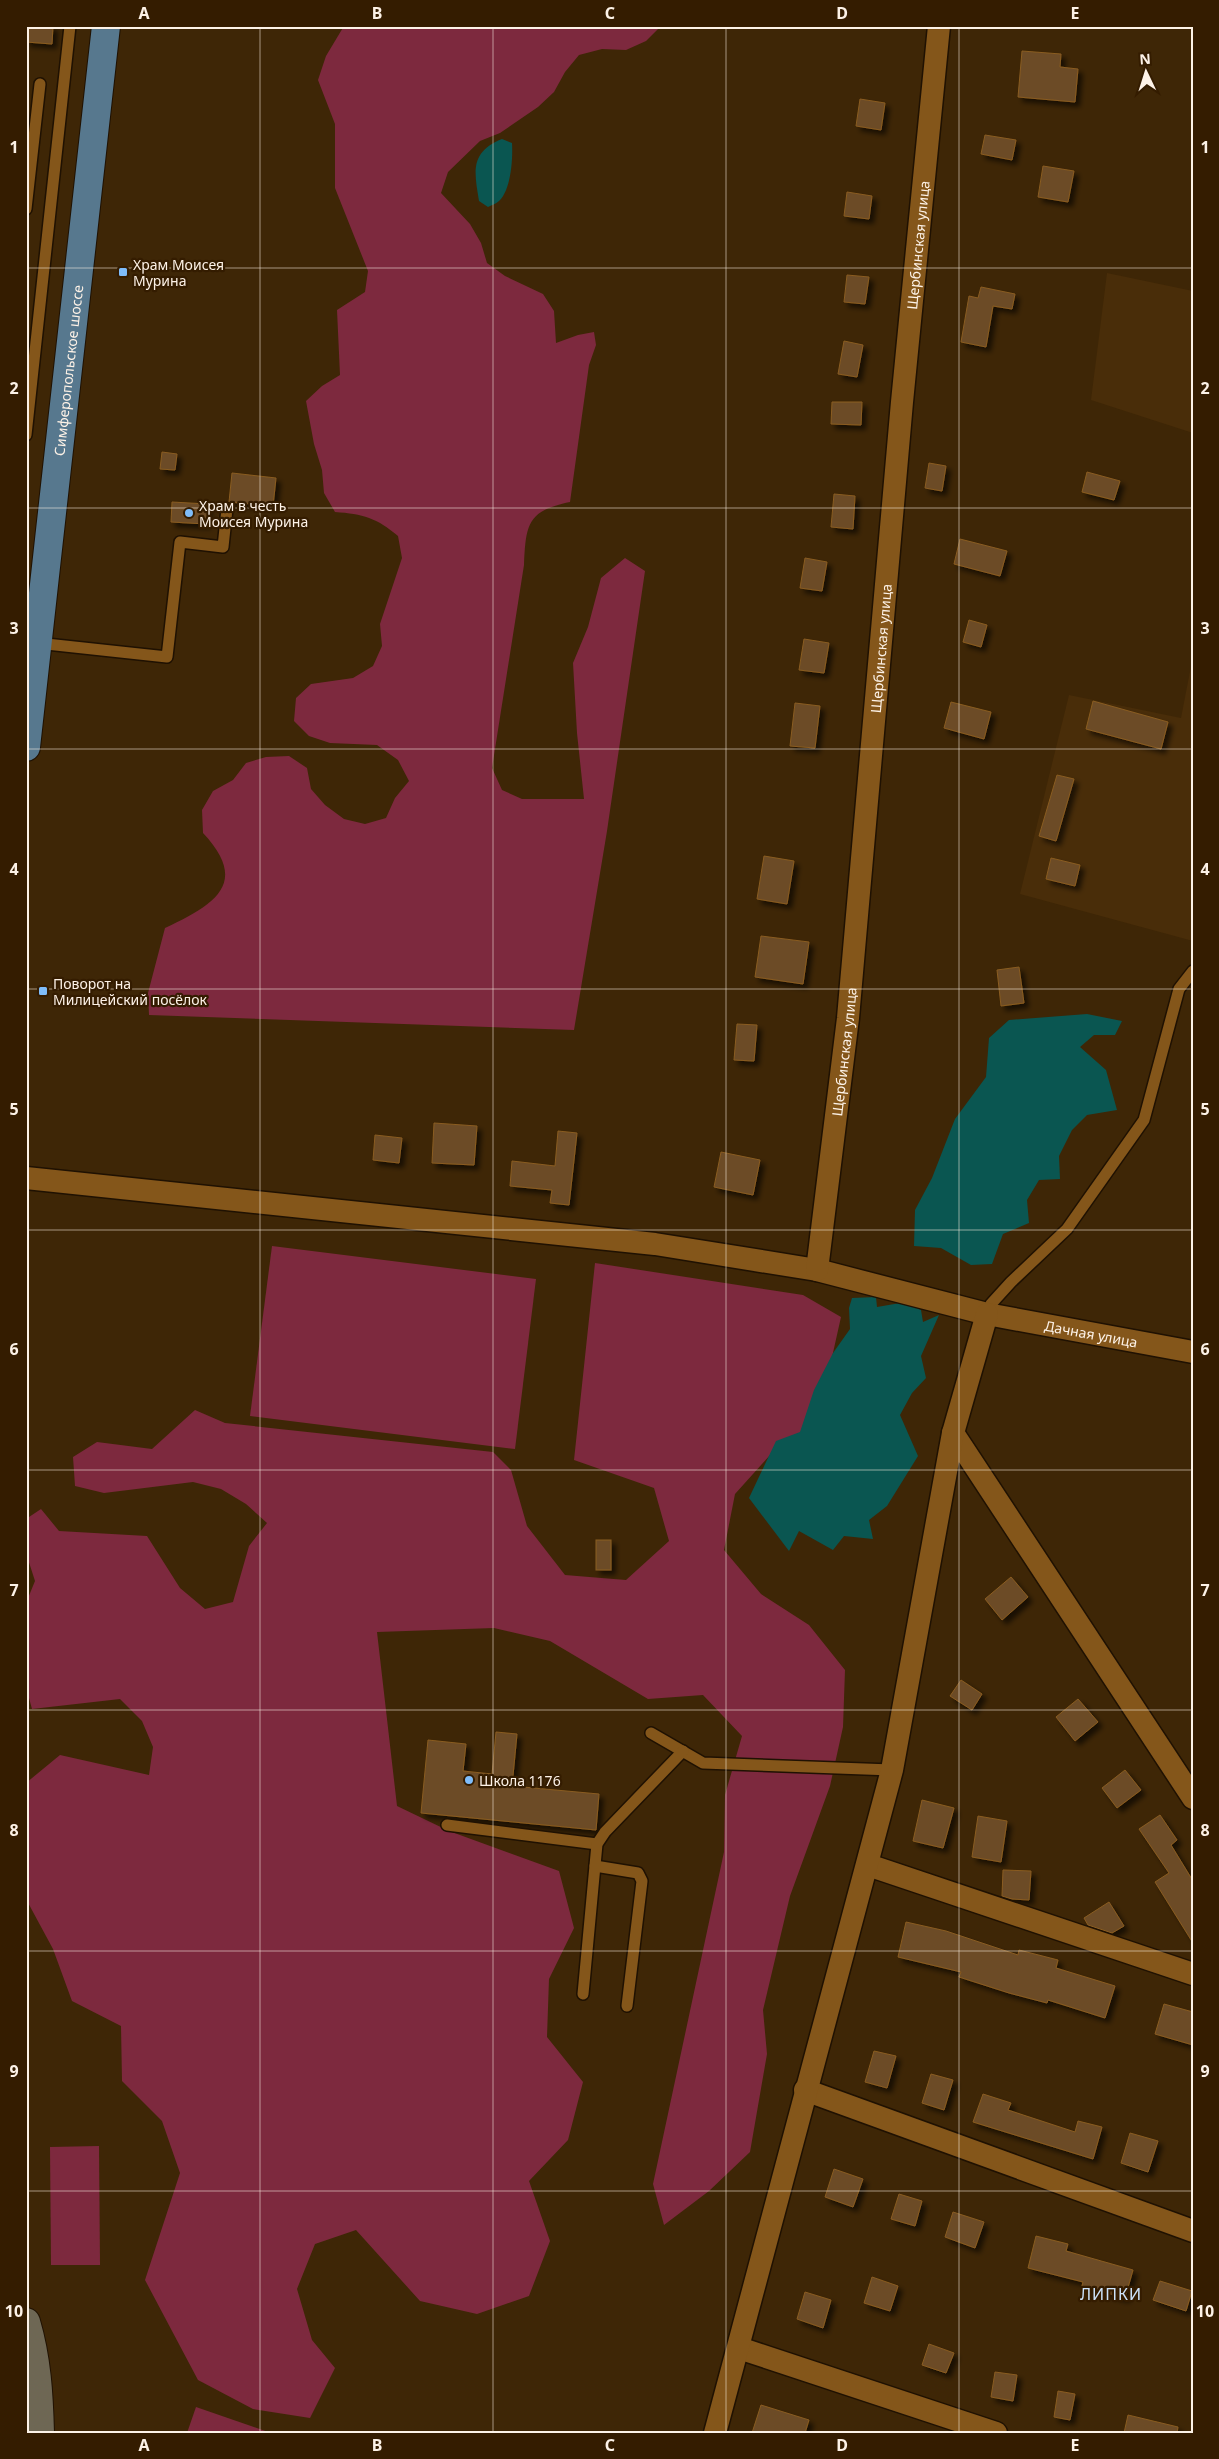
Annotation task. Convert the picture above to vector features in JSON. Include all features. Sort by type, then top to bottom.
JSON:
[{"type":"main road","name":"Симферопольское шоссе","points":[[26,747],[106,26]]},
{"type":"main road","points":[[26,2322],[35,2357],[40,2433]]},
{"type":"street","name":"Щербинская улица","points":[[817,1270],[848,1018],[902,402],[939,26]]},
{"type":"street","name":"Дачная улица","points":[[26,1178],[655,1244],[817,1270],[987,1314],[1193,1352]]},
{"type":"street","points":[[715,2433],[739,2348],[805,2090],[868,1865],[892,1770],[953,1433],[987,1314]]},
{"type":"street","points":[[953,1433],[1193,1798]]},
{"type":"street","points":[[868,1865],[1193,1974]]},
{"type":"street","points":[[805,2090],[1193,2231]]},
{"type":"street","points":[[739,2348],[996,2433]]},
{"type":"lane","points":[[26,435],[70,26]]},
{"type":"lane","points":[[26,209],[40,84]]},
{"type":"lane","points":[[37,643],[167,657],[180,542],[223,547],[227,509]]},
{"type":"lane","points":[[987,1314],[991,1304],[1001,1293],[1067,1229],[1144,1120],[1179,989],[1193,971]]},
{"type":"lane","points":[[651,1733],[703,1763],[892,1770]]},
{"type":"lane","points":[[583,1994],[597,1844],[605,1832],[683,1751]]},
{"type":"lane","points":[[447,1825],[597,1844]]},
{"type":"lane","points":[[595,1866],[638,1873],[642,1881],[627,2006]]},
{"type":"shaded area","points":[[344,26],[661,26],[646,41],[626,50],[602,49],[579,55],[565,72],[554,92],[538,107],[500,133],[480,141],[448,172],[441,193],[470,224],[481,243],[487,263],[505,276],[543,294],[554,311],[556,343],[578,335],[594,332],[596,345],[589,365],[570,502],[545,510],[537,515],[528,529],[492,768],[502,790],[522,799],[584,799],[577,733],[573,663],[588,627],[601,578],[625,558],[645,571],[607,831],[574,1030],[149,1015],[148,993],[165,928],[198,911],[211,901],[220,891],[225,879],[224,866],[217,851],[203,833],[202,810],[213,791],[233,780],[246,763],[266,757],[289,756],[307,768],[311,789],[325,805],[344,819],[365,824],[386,818],[395,798],[409,781],[398,760],[377,745],[330,743],[309,736],[294,721],[296,698],[311,684],[353,678],[373,666],[382,646],[380,624],[402,558],[398,536],[383,525],[362,516],[335,512],[324,493],[322,470],[314,444],[306,401],[322,386],[340,375],[337,310],[365,292],[368,271],[335,188],[335,124],[318,80],[326,56]]},
{"type":"shaded area","points":[[1107,273],[1193,291],[1193,433],[1091,400]]},
{"type":"shaded area","points":[[1193,656],[1193,941],[1020,894],[1069,695],[1181,718]]},
{"type":"shaded area","points":[[272,1246],[536,1279],[515,1449],[250,1416]]},
{"type":"shaded area","points":[[595,1263],[803,1295],[841,1317],[824,1393],[803,1446],[771,1454],[735,1494],[724,1550],[761,1594],[809,1625],[845,1670],[843,1727],[830,1786],[790,1896],[763,2010],[767,2054],[750,2152],[709,2191],[664,2225],[653,2184],[724,1852],[725,1795],[742,1736],[703,1695],[648,1699],[550,1641],[494,1628],[377,1632],[397,1806],[449,1831],[559,1871],[574,1928],[549,1979],[547,2037],[583,2082],[568,2140],[529,2181],[550,2241],[529,2296],[477,2314],[420,2301],[356,2230],[315,2244],[297,2289],[312,2340],[335,2368],[310,2418],[253,2409],[198,2380],[145,2280],[180,2173],[162,2121],[122,2081],[121,2026],[72,2001],[53,1949],[26,1899],[26,1783],[60,1755],[149,1775],[153,1747],[142,1721],[120,1699],[32,1709],[26,1687],[26,1603],[35,1581],[26,1553],[26,1519],[41,1509],[59,1531],[147,1536],[180,1588],[205,1609],[233,1602],[249,1546],[267,1523],[246,1504],[221,1489],[193,1482],[104,1493],[75,1486],[73,1457],[97,1442],[152,1449],[195,1410],[225,1423],[493,1452],[511,1470],[527,1526],[565,1575],[626,1580],[669,1541],[654,1488],[574,1460]]},
{"type":"shaded area","points":[[99,2146],[100,2265],[51,2265],[50,2147]]},
{"type":"shaded area","points":[[196,2407],[271,2433],[187,2433]]},
{"type":"water","points":[[502,139],[512,143],[509,182],[498,202],[488,207],[479,201],[476,180],[477,164],[479,156],[484,150]]},
{"type":"water","points":[[1087,1014],[1122,1021],[1115,1035],[1094,1035],[1080,1047],[1106,1070],[1117,1110],[1087,1115],[1072,1130],[1059,1156],[1060,1179],[1039,1180],[1027,1200],[1029,1223],[1003,1234],[992,1264],[971,1265],[941,1248],[914,1246],[915,1210],[932,1178],[955,1119],[986,1077],[989,1038],[1009,1020]]},
{"type":"water","points":[[876,1297],[877,1307],[906,1302],[921,1310],[923,1322],[939,1315],[921,1356],[926,1378],[912,1393],[900,1415],[918,1456],[887,1506],[869,1520],[873,1539],[844,1536],[833,1550],[799,1531],[789,1551],[749,1498],[776,1441],[800,1432],[814,1390],[833,1353],[850,1329],[849,1308],[852,1298]]},
{"type":"building","points":[[26,26],[53,26],[52,44],[26,42]]},
{"type":"building","points":[[1022,51],[1061,54],[1060,67],[1078,69],[1075,102],[1018,97]]},
{"type":"building","points":[[860,99],[885,103],[881,130],[856,126]]},
{"type":"building","points":[[985,135],[1016,140],[1012,160],[981,154]]},
{"type":"building","points":[[1043,166],[1074,171],[1068,202],[1038,197]]},
{"type":"building","points":[[847,192],[872,196],[869,219],[844,216]]},
{"type":"building","points":[[847,275],[869,277],[865,304],[844,302]]},
{"type":"building","points":[[981,287],[1015,294],[1012,309],[993,306],[986,347],[961,342],[969,296],[978,298]]},
{"type":"building","points":[[844,341],[863,345],[857,377],[838,374]]},
{"type":"building","points":[[832,402],[862,402],[861,425],[831,424]]},
{"type":"building","points":[[162,452],[177,454],[175,470],[160,469]]},
{"type":"building","points":[[929,463],[946,466],[942,491],[925,488]]},
{"type":"building","points":[[1087,472],[1120,481],[1114,500],[1082,492]]},
{"type":"building","points":[[232,473],[276,478],[273,506],[229,502]]},
{"type":"building","points":[[834,494],[855,496],[853,529],[831,527]]},
{"type":"building","name":"Храм в честь Моисея Мурина","points":[[172,502],[207,504],[206,524],[171,522]]},
{"type":"building","points":[[960,539],[1007,551],[1000,576],[954,564]]},
{"type":"building","points":[[805,558],[827,562],[822,591],[800,588]]},
{"type":"building","points":[[969,620],[987,625],[981,647],[963,642]]},
{"type":"building","points":[[804,639],[829,643],[824,673],[799,670]]},
{"type":"building","points":[[1093,701],[1168,722],[1161,749],[1086,729]]},
{"type":"building","points":[[951,702],[991,712],[984,739],[944,728]]},
{"type":"building","points":[[795,703],[820,706],[815,748],[790,746]]},
{"type":"building","points":[[1057,775],[1074,779],[1056,841],[1039,836]]},
{"type":"building","points":[[764,856],[794,861],[787,904],[757,899]]},
{"type":"building","points":[[1051,858],[1080,865],[1075,886],[1046,879]]},
{"type":"building","points":[[761,936],[809,942],[803,984],[755,977]]},
{"type":"building","points":[[1019,967],[1024,1003],[1001,1006],[997,970]]},
{"type":"building","points":[[737,1024],[757,1025],[754,1061],[734,1060]]},
{"type":"building","points":[[434,1123],[477,1126],[474,1165],[432,1163]]},
{"type":"building","points":[[558,1131],[577,1133],[569,1205],[550,1203],[552,1190],[510,1186],[512,1161],[555,1166]]},
{"type":"building","points":[[375,1135],[402,1138],[399,1163],[373,1160]]},
{"type":"building","points":[[721,1152],[760,1160],[753,1195],[714,1187]]},
{"type":"building","points":[[596,1540],[611,1540],[611,1570],[596,1570]]},
{"type":"building","points":[[1011,1577],[1028,1597],[1002,1620],[985,1599]]},
{"type":"building","points":[[961,1680],[982,1694],[972,1710],[950,1696]]},
{"type":"building","points":[[1078,1699],[1098,1722],[1075,1741],[1056,1717]]},
{"type":"building","name":"Школа 1176","points":[[496,1732],[517,1734],[512,1786],[599,1794],[596,1830],[421,1813],[428,1740],[466,1744],[463,1771],[492,1774]]},
{"type":"building","points":[[1125,1770],[1141,1790],[1117,1808],[1102,1788]]},
{"type":"building","points":[[922,1800],[954,1808],[943,1848],[913,1841]]},
{"type":"building","points":[[1160,1815],[1177,1840],[1171,1845],[1193,1881],[1193,1943],[1155,1882],[1169,1873],[1139,1829]]},
{"type":"building","points":[[978,1816],[1007,1821],[1001,1862],[972,1857]]},
{"type":"building","points":[[1003,1870],[1031,1871],[1029,1900],[1012,1899],[1002,1896]]},
{"type":"building","points":[[1109,1902],[1124,1926],[1112,1933],[1088,1925],[1084,1918]]},
{"type":"building","points":[[906,1922],[946,1931],[1018,1955],[1019,1950],[1058,1960],[1056,1968],[1115,1986],[1105,2018],[1048,2000],[1047,2003],[1009,1993],[959,1977],[961,1972],[898,1957]]},
{"type":"building","points":[[1164,2004],[1193,2012],[1193,2045],[1155,2034]]},
{"type":"building","points":[[874,2051],[896,2056],[887,2088],[865,2082]]},
{"type":"building","points":[[931,2074],[953,2080],[944,2110],[922,2103]]},
{"type":"building","points":[[983,2094],[1011,2103],[1008,2110],[1075,2132],[1078,2121],[1102,2127],[1093,2159],[973,2122]]},
{"type":"building","points":[[1130,2133],[1158,2141],[1148,2172],[1121,2163]]},
{"type":"building","points":[[834,2169],[863,2179],[853,2207],[825,2197]]},
{"type":"building","points":[[899,2194],[922,2201],[915,2226],[891,2219]]},
{"type":"building","points":[[953,2212],[984,2222],[975,2248],[945,2237]]},
{"type":"building","points":[[1036,2236],[1068,2244],[1066,2251],[1133,2270],[1125,2298],[1082,2286],[1083,2282],[1028,2268]]},
{"type":"building","points":[[872,2277],[898,2286],[890,2311],[864,2303]]},
{"type":"building","points":[[1160,2281],[1192,2291],[1186,2311],[1153,2300]]},
{"type":"building","points":[[805,2292],[831,2300],[823,2328],[797,2319]]},
{"type":"building","points":[[929,2344],[954,2353],[946,2373],[922,2365]]},
{"type":"building","points":[[995,2372],[1017,2375],[1013,2401],[991,2397]]},
{"type":"building","points":[[1058,2391],[1075,2394],[1070,2420],[1054,2417]]},
{"type":"building","points":[[761,2405],[809,2420],[805,2433],[752,2433]]},
{"type":"building","points":[[1128,2415],[1178,2427],[1177,2433],[1124,2433]]},
{"type":"place","name":"Храм Моисея Мурина","points":[[123,272]]},
{"type":"place","name":"Храм в честь Моисея Мурина","points":[[189,513]]},
{"type":"place","name":"Поворот на Милицейский посёлок","points":[[43,991]]},
{"type":"place","name":"Школа 1176","points":[[469,1780]]},
{"type":"district","name":"ЛИПКИ","points":[[1111,2294]]}]
